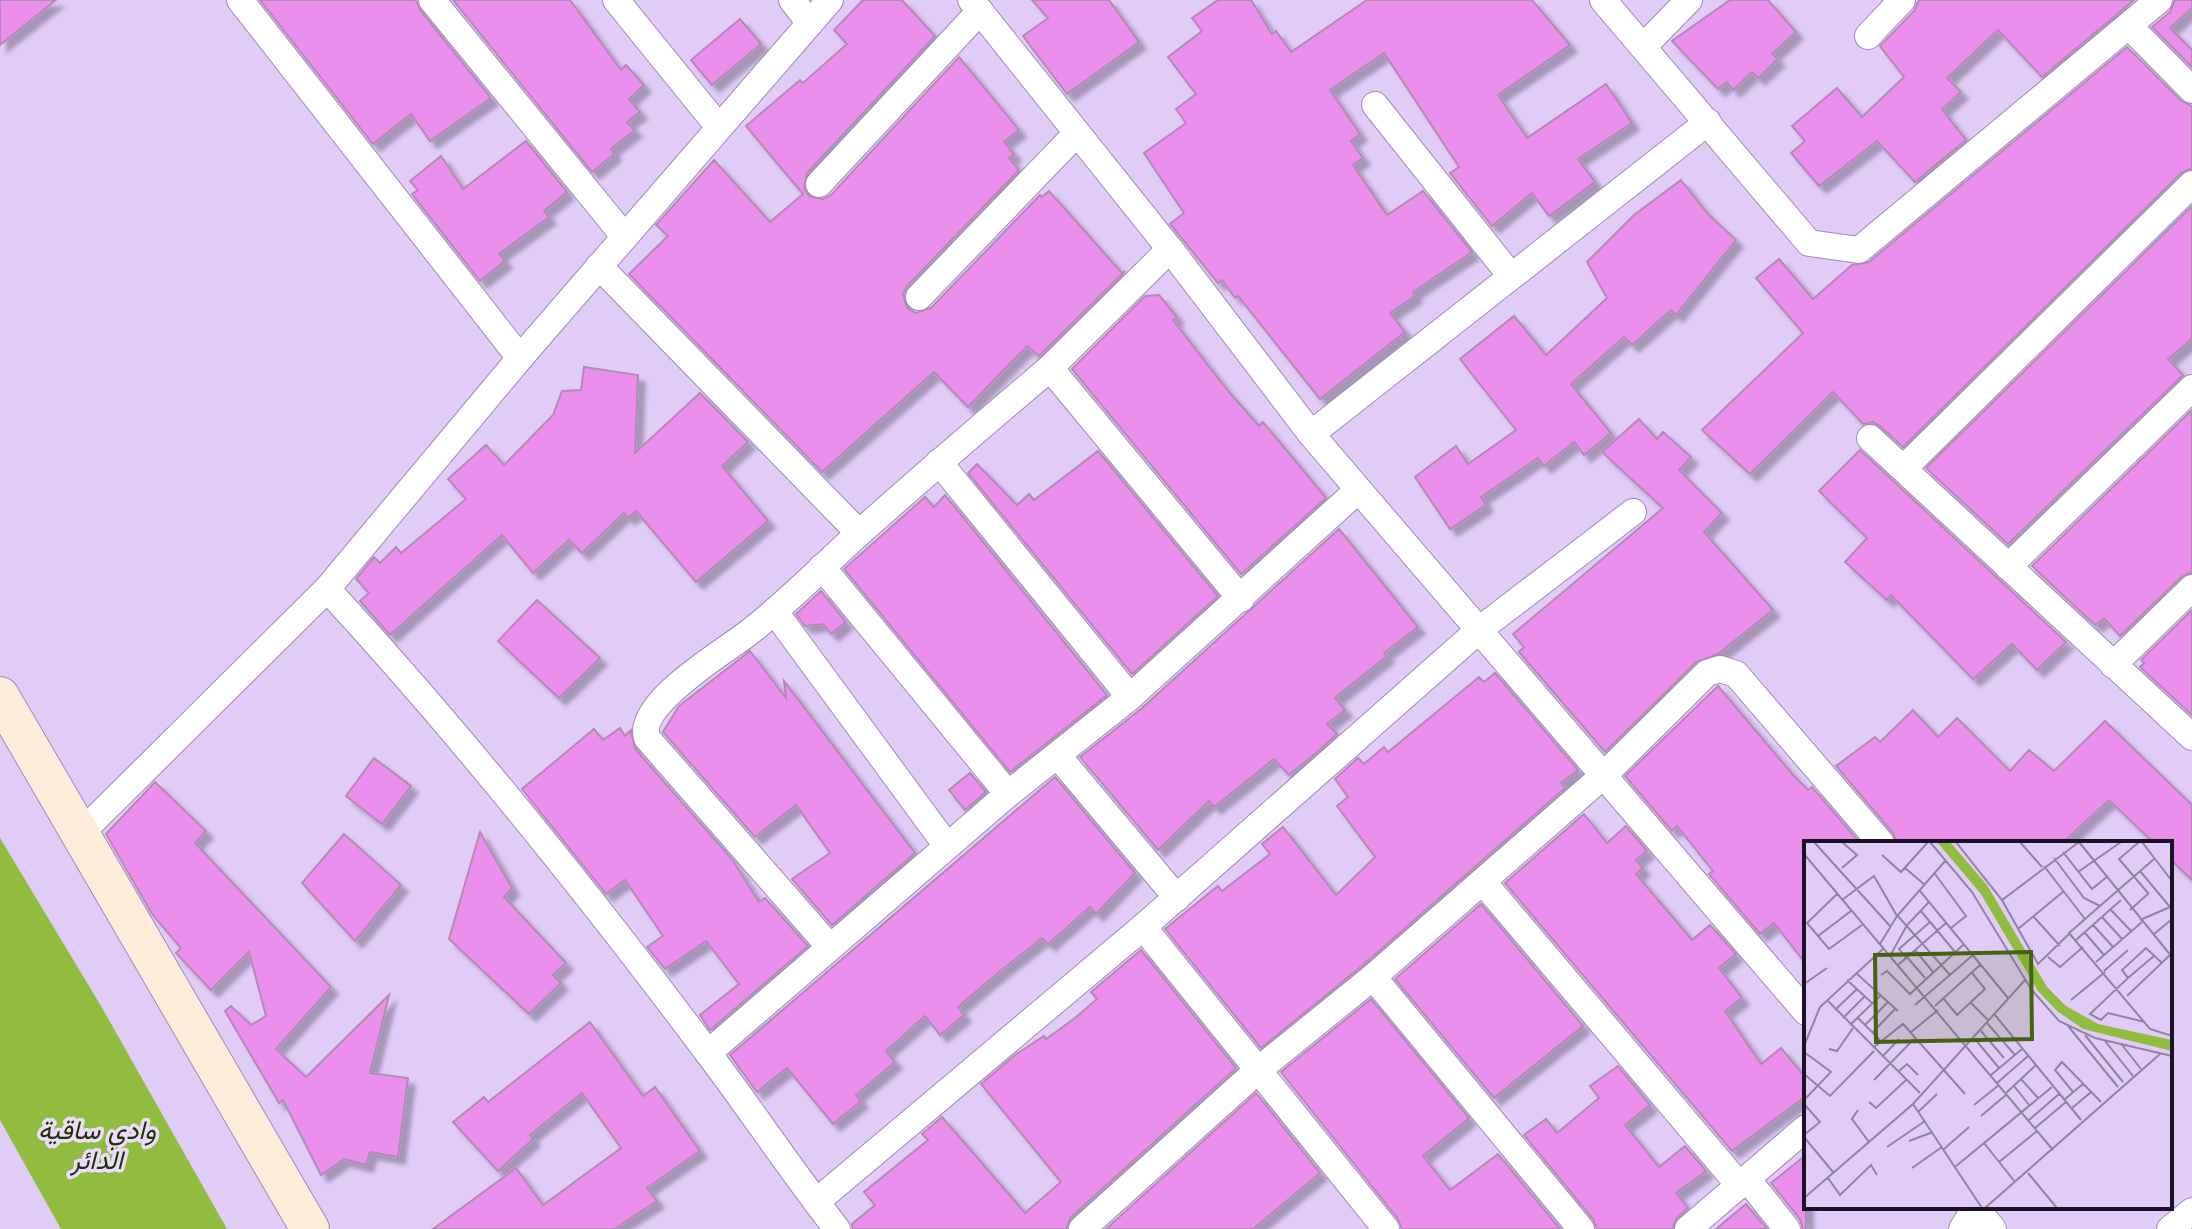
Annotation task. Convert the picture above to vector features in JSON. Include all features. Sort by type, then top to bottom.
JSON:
[{"type":"street","points":[[240,0],[520,358]]},
{"type":"street","points":[[432,0],[624,236]]},
{"type":"street","points":[[616,0],[718,126]]},
{"type":"street","points":[[792,0],[810,23]]},
{"type":"street","points":[[81,833],[327,589],[624,236],[830,0]]},
{"type":"street","points":[[1603,0],[1809,243],[1859,250],[2159,0]]},
{"type":"street","points":[[1644,46],[1689,0]]},
{"type":"street","points":[[1868,36],[1902,0]]},
{"type":"street","points":[[819,184],[975,5],[1170,249],[1311,434],[1804,1010]]},
{"type":"street","points":[[2130,27],[2192,90]]},
{"type":"street","points":[[1375,105],[1511,276]]},
{"type":"street","points":[[1311,434],[1708,122]]},
{"type":"street","points":[[919,297],[1077,133]]},
{"type":"street","points":[[1904,468],[2192,184]]},
{"type":"street","points":[[829,946],[647,738],[644,727],[656,705],[775,612],[939,462],[1050,368],[1170,249]]},
{"type":"street","points":[[599,266],[859,533]]},
{"type":"street","points":[[1050,368],[1241,599]]},
{"type":"street","points":[[2008,567],[2192,388]]},
{"type":"street","points":[[1870,438],[2192,737]]},
{"type":"street","points":[[939,462],[1130,697]]},
{"type":"street","points":[[708,1053],[1008,794],[1130,697],[1358,490]]},
{"type":"street","points":[[816,1202],[1177,898],[1479,630],[1633,512]]},
{"type":"street","points":[[822,567],[1008,794]]},
{"type":"street","points":[[2113,665],[2192,588]]},
{"type":"street","points":[[327,589],[403,671],[560,862],[708,1053],[837,1229]]},
{"type":"street","points":[[775,612],[947,846]]},
{"type":"street","points":[[1082,1229],[1257,1071],[1373,977],[1604,775],[1707,673],[1727,670],[1736,674],[1879,841]]},
{"type":"street","points":[[0,696],[310,1229]]},
{"type":"street","points":[[1058,756],[1177,898]]},
{"type":"street","points":[[1483,882],[1787,1229]]},
{"type":"street","points":[[1143,927],[1386,1229]]},
{"type":"street","points":[[1373,977],[1581,1229]]},
{"type":"street","points":[[1688,1229],[1804,1130]]},
{"type":"street","points":[[1962,1229],[1974,1209]]},
{"type":"street","points":[[1977,1209],[1993,1229]]},
{"type":"street","points":[[2170,1229],[2192,1211]]},
{"type":"water","name":"وادي ساقية الدائر","points":[[0,838],[101,1006],[227,1229],[61,1229],[0,1120]]},
{"type":"building","points":[[0,0],[56,0],[0,45]]},
{"type":"building","points":[[260,0],[416,0],[420,10],[491,98],[430,141],[411,114],[373,144]]},
{"type":"building","points":[[453,0],[570,0],[621,70],[626,65],[644,85],[629,99],[640,112],[627,122],[635,130],[611,149],[614,154],[592,172]]},
{"type":"building","points":[[863,0],[902,0],[935,36],[807,173],[804,188],[809,196],[823,199],[831,195],[959,57],[1019,130],[1004,142],[1014,154],[1009,158],[1019,170],[907,286],[903,294],[907,308],[916,313],[931,308],[1040,195],[1042,197],[1049,191],[1122,273],[1125,271],[1039,356],[1027,346],[968,407],[934,372],[822,472],[629,274],[668,236],[656,225],[714,160],[770,222],[803,194],[746,126],[800,80],[803,83],[847,44],[834,30]]},
{"type":"building","points":[[1032,0],[1109,0],[1139,42],[1067,94],[1023,36],[1048,18]]},
{"type":"building","points":[[1218,0],[1251,0],[1272,34],[1276,31],[1291,52],[1367,0],[1532,0],[1570,45],[1498,95],[1527,138],[1606,84],[1632,123],[1578,159],[1595,182],[1549,216],[1532,193],[1492,226],[1450,173],[1459,167],[1384,53],[1330,90],[1360,134],[1351,141],[1363,158],[1353,165],[1387,215],[1423,191],[1472,252],[1413,292],[1415,296],[1390,313],[1405,332],[1320,399],[1238,296],[1235,298],[1222,280],[1218,283],[1170,224],[1184,213],[1144,153],[1186,123],[1176,109],[1196,94],[1168,57],[1202,31],[1192,18]]},
{"type":"building","points":[[1730,0],[1768,0],[1796,32],[1772,54],[1778,59],[1758,78],[1752,72],[1733,90],[1727,82],[1718,89],[1672,41]]},
{"type":"building","points":[[1919,0],[2134,0],[2042,77],[1998,30],[1947,78],[1961,92],[1942,109],[1966,140],[1915,182],[1877,141],[1819,186],[1791,153],[1805,141],[1792,126],[1837,88],[1862,117],[1904,77],[1880,46],[1914,11]]},
{"type":"building","points":[[2175,0],[2192,0],[2192,8],[2170,28],[2192,50],[2192,67],[2152,27],[2170,12]]},
{"type":"building","points":[[740,19],[761,44],[712,85],[691,60]]},
{"type":"building","points":[[2127,47],[2181,101],[2192,106],[2192,168],[2181,173],[1903,447],[1880,426],[1873,422],[1863,424],[1833,392],[1750,474],[1702,430],[1803,333],[1756,278],[1779,259],[1813,299],[1852,265],[1869,262]]},
{"type":"building","points":[[526,141],[567,192],[544,211],[549,217],[499,254],[505,261],[480,281],[412,194],[418,190],[410,181],[441,156],[463,189]]},
{"type":"building","points":[[1681,180],[1708,214],[1736,240],[1676,315],[1671,310],[1632,345],[1624,337],[1571,384],[1611,433],[1584,455],[1574,442],[1544,466],[1538,458],[1481,497],[1486,505],[1450,529],[1415,477],[1456,446],[1468,464],[1516,430],[1460,359],[1514,316],[1546,355],[1607,298],[1587,262],[1634,215]]},
{"type":"building","points":[[2192,206],[2192,339],[2168,359],[2183,375],[2008,544],[1926,468]]},
{"type":"building","points":[[1159,295],[1177,317],[1173,320],[1229,392],[1259,426],[1263,422],[1326,498],[1241,574],[1072,369],[1145,296]]},
{"type":"building","points":[[584,367],[638,375],[635,453],[700,393],[748,442],[722,466],[768,521],[696,582],[636,511],[628,518],[624,513],[582,553],[569,540],[533,573],[502,535],[390,635],[360,601],[369,593],[356,579],[374,557],[380,563],[396,547],[401,553],[466,499],[448,479],[486,445],[504,465],[553,415],[562,391],[581,390]]},
{"type":"building","points":[[2192,410],[2192,572],[2181,577],[2120,636],[2104,618],[2095,625],[2032,566]]},
{"type":"building","points":[[1639,419],[1657,439],[1663,432],[1691,457],[1679,470],[1722,513],[1704,532],[1773,610],[1718,654],[1696,662],[1605,752],[1519,652],[1524,647],[1513,634],[1663,508],[1602,452]]},
{"type":"building","points":[[1860,450],[2066,642],[2037,670],[2012,644],[1973,679],[1891,595],[1887,600],[1845,562],[1867,538],[1819,491]]},
{"type":"building","points":[[1098,451],[1218,596],[1132,674],[968,473],[977,464],[1017,505],[1029,494],[1034,500]]},
{"type":"building","points":[[945,495],[1107,695],[1010,772],[844,569],[925,497],[934,507]]},
{"type":"building","points":[[1339,529],[1418,627],[1335,698],[1345,710],[1327,724],[1337,734],[1316,753],[1289,775],[1274,759],[1214,807],[1209,801],[1158,850],[1080,757],[1141,709]]},
{"type":"building","points":[[821,591],[846,622],[831,634],[823,624],[805,626],[796,614]]},
{"type":"building","points":[[537,600],[600,658],[559,698],[498,641]]},
{"type":"building","points":[[2192,610],[2192,715],[2140,667],[2144,663],[2141,660]]},
{"type":"building","points":[[750,651],[786,698],[784,681],[915,853],[832,925],[792,879],[830,853],[796,805],[755,837],[663,732],[679,706]]},
{"type":"building","points":[[1495,673],[1578,770],[1561,783],[1565,788],[1363,965],[1261,1048],[1165,929],[1218,886],[1222,891],[1270,854],[1262,844],[1283,827],[1336,895],[1375,857],[1337,806],[1348,797],[1335,779],[1358,758],[1364,764],[1384,747],[1388,752],[1479,677],[1484,682]]},
{"type":"building","points":[[1718,686],[1793,775],[1808,790],[1812,787],[1858,841],[1804,841],[1804,961],[1774,923],[1760,934],[1709,874],[1713,871],[1677,826],[1672,831],[1625,776]]},
{"type":"building","points":[[1913,710],[1938,737],[1957,718],[2010,771],[2029,750],[2054,771],[2105,721],[2192,805],[2192,880],[2172,861],[2172,841],[2152,841],[2109,800],[2064,841],[1896,841],[1893,833],[1836,766],[1875,737],[1880,742]]},
{"type":"building","points":[[620,728],[625,736],[631,730],[635,749],[731,858],[759,902],[765,898],[808,946],[710,1030],[700,1015],[739,984],[706,941],[665,969],[647,947],[663,936],[625,880],[606,894],[522,789],[594,729],[603,740]]},
{"type":"building","points":[[374,758],[411,786],[382,824],[346,796]]},
{"type":"building","points":[[970,773],[986,792],[965,810],[949,790]]},
{"type":"building","points":[[1055,777],[1135,873],[1096,914],[1090,907],[1048,944],[1042,938],[993,977],[958,1007],[964,1015],[940,1035],[925,1016],[886,1051],[895,1062],[856,1095],[861,1101],[833,1124],[787,1068],[757,1092],[730,1055]]},
{"type":"building","points":[[155,782],[206,831],[195,843],[331,987],[276,1049],[306,1077],[389,995],[370,1073],[408,1078],[398,1157],[370,1152],[366,1165],[344,1159],[321,1175],[283,1100],[279,1103],[225,1011],[231,1006],[251,1025],[266,1016],[249,952],[211,990],[176,953],[181,948],[152,914],[106,834]]},
{"type":"building","points":[[1584,814],[1607,843],[1626,826],[1647,851],[1636,860],[1643,868],[1636,874],[1692,940],[1710,925],[1736,954],[1719,968],[1742,998],[1725,1011],[1761,1064],[1781,1048],[1804,1076],[1804,1097],[1732,1151],[1505,883]]},
{"type":"building","points":[[480,832],[512,888],[504,897],[566,963],[553,975],[561,983],[529,1014],[449,939]]},
{"type":"building","points":[[344,834],[401,885],[355,941],[302,883]]},
{"type":"building","points":[[1481,904],[1583,1026],[1494,1098],[1395,979]]},
{"type":"building","points":[[1141,950],[1236,1068],[1071,1217],[1066,1229],[853,1229],[852,1224],[875,1205],[864,1192],[928,1140],[922,1134],[942,1117],[1025,1213],[1061,1182],[981,1084],[1015,1055],[1044,1036],[1046,1039],[1075,1018],[1097,999],[1091,992]]},
{"type":"building","points":[[1371,999],[1469,1118],[1423,1156],[1450,1190],[1498,1154],[1560,1229],[1402,1229],[1398,1219],[1281,1072]]},
{"type":"building","points":[[590,1022],[643,1096],[655,1087],[700,1151],[647,1188],[657,1201],[614,1229],[433,1229],[516,1168],[543,1205],[621,1148],[582,1093],[530,1135],[533,1139],[498,1171],[453,1122],[484,1097],[488,1102]]},
{"type":"building","points":[[1618,1066],[1650,1105],[1625,1125],[1659,1167],[1685,1146],[1706,1171],[1676,1193],[1688,1208],[1677,1217],[1672,1229],[1597,1229],[1593,1219],[1524,1135],[1546,1119],[1557,1133],[1599,1098],[1590,1086]]},
{"type":"building","points":[[1256,1093],[1320,1173],[1253,1229],[1106,1229]]},
{"type":"building","points":[[1804,1157],[1806,1229],[1803,1229],[1800,1219],[1771,1183]]},
{"type":"building","points":[[1746,1204],[1767,1229],[1716,1229]]}]
